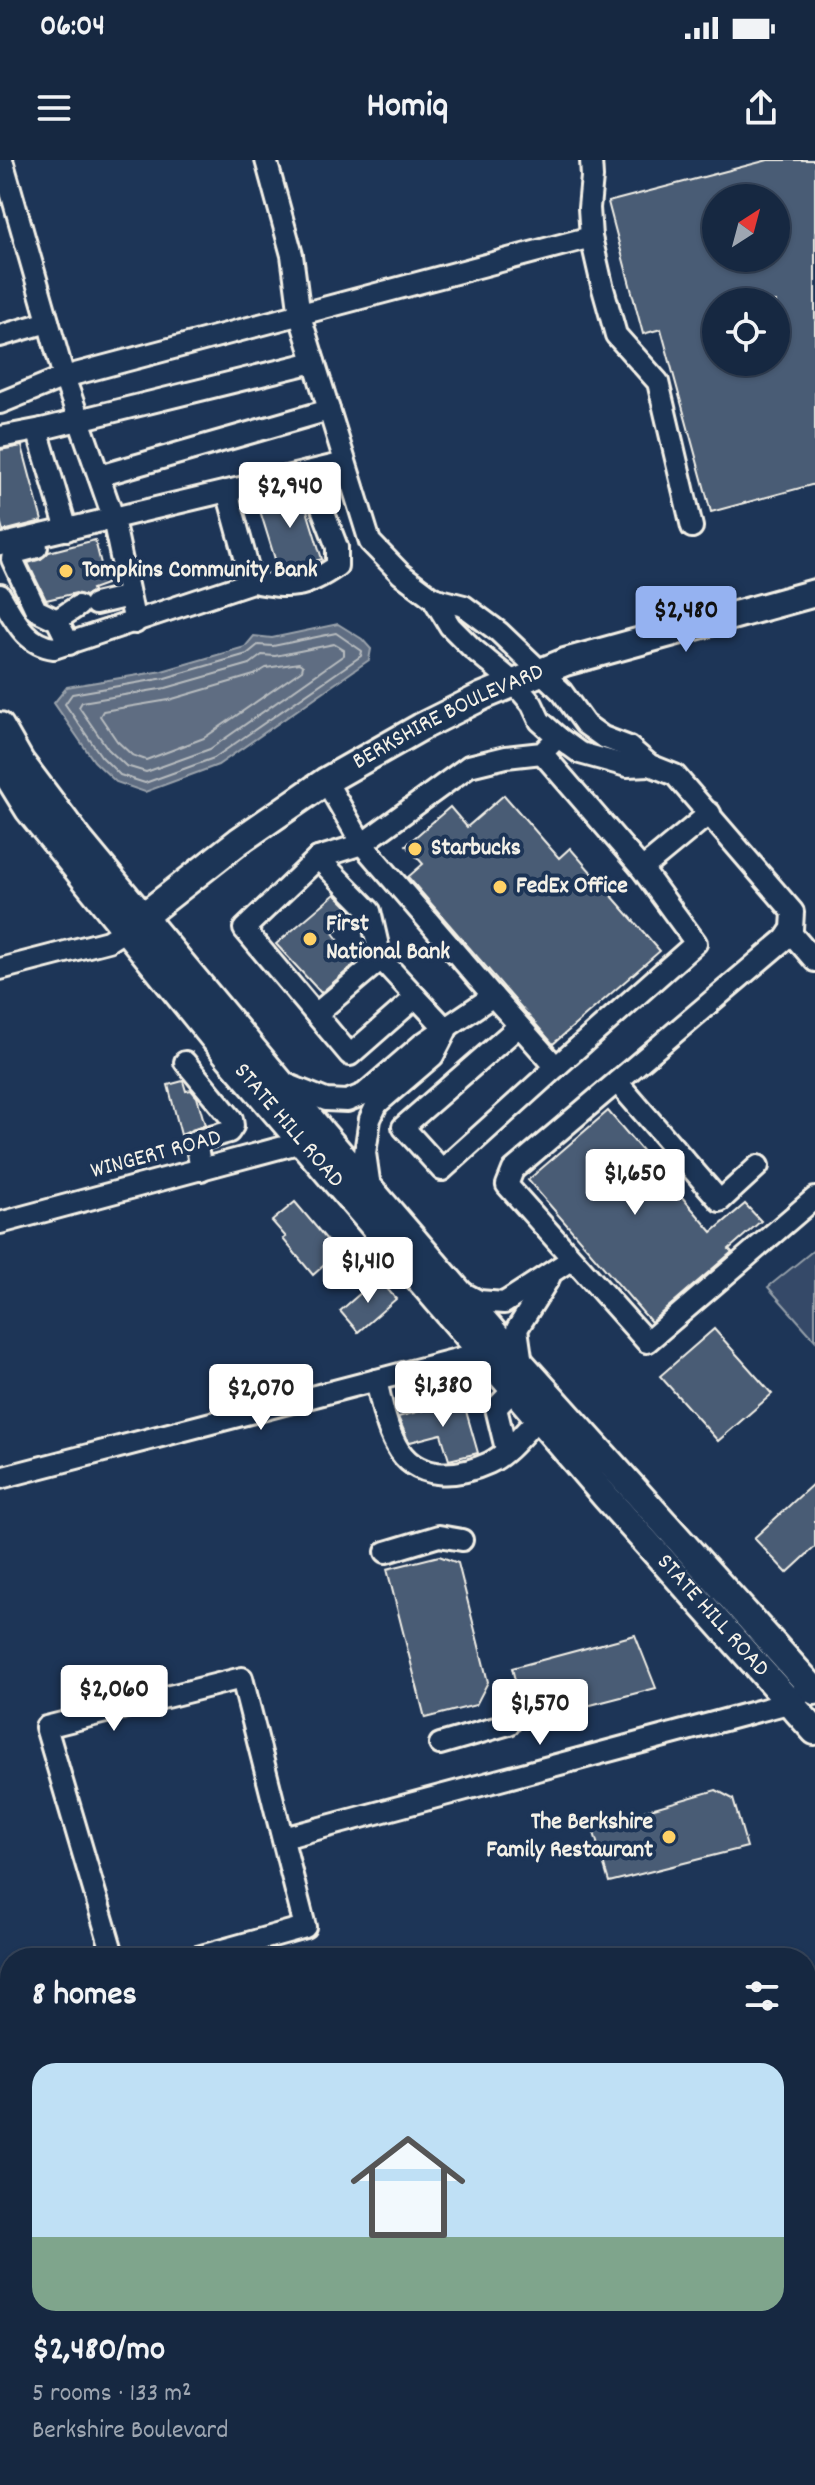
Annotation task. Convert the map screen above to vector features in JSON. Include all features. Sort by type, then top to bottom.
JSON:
[{"type":"main road","name":"BERKSHIRE BOULEVARD","points":[[135,923],[239,841],[326,781],[421,727],[513,682],[607,650],[815,593]]},
{"type":"main road","name":"STATE HILL ROAD","points":[[0,726],[20,761],[135,923],[313,1138],[518,1376],[814,1690]]},
{"type":"main road","name":"STATE HILL ROAD","points":[[0,763],[29,810],[281,1082],[313,1138],[370,1188],[458,1291],[491,1346]]},
{"type":"main road","name":"STATE HILL ROAD","points":[[518,1376],[539,1417],[815,1731]]},
{"type":"street","points":[[2,160],[64,377],[114,525],[135,623]]},
{"type":"street","points":[[266,160],[292,255],[300,316],[370,542],[401,574],[433,598],[450,626],[513,682],[532,704],[540,721],[558,737],[580,753],[627,766],[650,765]]},
{"type":"street","points":[[591,160],[591,237],[616,335],[658,382],[692,527]]},
{"type":"street","points":[[0,403],[64,377],[591,237]]},
{"type":"street","points":[[0,336],[48,322]]},
{"type":"street","points":[[0,437],[314,362]]},
{"type":"street","points":[[0,393],[41,385]]},
{"type":"street","points":[[99,476],[329,410]]},
{"type":"street","points":[[42,429],[39,436],[67,530]]},
{"type":"street","points":[[5,552],[114,525],[227,491],[345,463]]},
{"type":"street","points":[[0,595],[25,635],[41,647],[54,648],[252,582],[290,588],[319,578],[337,566],[337,547],[308,472]]},
{"type":"street","points":[[227,491],[252,582]]},
{"type":"street","points":[[5,552],[67,530],[114,525]]},
{"type":"street","points":[[5,552],[12,559],[36,610],[57,620],[69,644]]},
{"type":"street","points":[[57,620],[87,605],[129,596]]},
{"type":"street","points":[[433,598],[464,606],[499,632],[562,692],[585,724],[603,737],[629,747],[650,765],[675,775],[793,912],[790,932],[513,1170],[507,1185],[647,1342],[815,1198]]},
{"type":"street","points":[[416,997],[350,1055],[244,929],[318,858],[362,844],[469,766],[542,753],[558,737]]},
{"type":"street","points":[[519,1026],[403,1127],[442,1170],[696,943],[642,869],[542,753]]},
{"type":"street","points":[[326,781],[362,844],[556,1067]]},
{"type":"street","points":[[642,869],[710,813]]},
{"type":"street","points":[[318,858],[370,911],[381,959],[446,1029]]},
{"type":"street","points":[[0,969],[108,941],[135,923]]},
{"type":"street","points":[[790,932],[815,961]]},
{"type":"street","points":[[316,1014],[381,959]]},
{"type":"street","points":[[281,1082],[326,1100],[347,1101],[364,1094],[422,1044],[493,996]]},
{"type":"street","points":[[370,1188],[365,1153],[370,1119],[377,1104],[433,1056],[446,1029]]},
{"type":"street","points":[[185,1062],[232,1119],[233,1126],[229,1132],[196,1141],[201,1170]]},
{"type":"street","points":[[617,1082],[720,1201],[758,1166]]},
{"type":"street","name":"WINGERT ROAD","points":[[0,1223],[313,1138]]},
{"type":"street","points":[[458,1291],[479,1301],[504,1303],[572,1259]]},
{"type":"street","points":[[506,1449],[496,1408],[518,1376],[517,1329],[551,1274]]},
{"type":"street","points":[[0,1478],[376,1380],[491,1346]]},
{"type":"street","points":[[376,1380],[396,1446],[407,1460],[428,1473],[446,1474],[490,1463],[539,1417]]},
{"type":"street","points":[[386,1552],[439,1536],[462,1540]]},
{"type":"street","points":[[111,1948],[46,1727],[242,1678],[305,1927],[230,1948]]},
{"type":"street","points":[[283,1838],[788,1703],[814,1690]]},
{"type":"street","points":[[440,1744],[509,1724]]},
{"type":"shaded area","points":[[815,1249],[815,1340],[768,1287]]},
{"type":"water","points":[[338,624],[362,639],[371,649],[369,660],[218,765],[145,792],[116,782],[94,761],[54,703],[67,687],[162,671],[245,647],[254,636],[272,638]]},
{"type":"building","points":[[768,160],[815,160],[815,484],[711,512],[661,329],[643,334],[608,202]]},
{"type":"building","points":[[22,446],[42,521],[3,531],[0,520],[0,450]]},
{"type":"building","points":[[300,488],[322,559],[279,572],[257,501]]},
{"type":"building","name":"Tompkins Community Bank","points":[[95,540],[106,584],[92,589],[85,596],[76,593],[46,600],[28,563],[41,559],[49,552]]},
{"type":"building","points":[[504,795],[559,858],[570,848],[660,951],[553,1044],[408,877],[423,864],[406,845],[450,807],[467,827]]},
{"type":"building","name":"First National Bank","points":[[335,894],[355,914],[333,933],[356,963],[321,993],[276,944]]},
{"type":"building","points":[[183,1081],[186,1091],[191,1090],[197,1097],[205,1125],[181,1135],[168,1085]]},
{"type":"building","points":[[608,1111],[712,1232],[745,1204],[761,1221],[729,1249],[732,1252],[651,1322],[528,1180]]},
{"type":"building","points":[[295,1202],[338,1253],[313,1275],[272,1221]]},
{"type":"building","points":[[378,1278],[396,1299],[358,1332],[340,1311]]},
{"type":"building","points":[[714,1329],[772,1394],[718,1441],[660,1376]]},
{"type":"building","points":[[450,1403],[451,1407],[464,1404],[478,1453],[449,1460],[441,1434],[410,1442],[407,1438],[398,1417]]},
{"type":"building","points":[[815,1482],[815,1547],[787,1573],[754,1538]]},
{"type":"building","points":[[439,1556],[458,1563],[488,1682],[476,1705],[425,1718],[387,1569]]},
{"type":"building","points":[[635,1635],[656,1688],[525,1722],[512,1668]]},
{"type":"building","name":"The Berkshire Family Restaurant","points":[[716,1790],[733,1799],[747,1847],[609,1882],[592,1826]]},
{"type":"place","name":"Tompkins Community Bank","points":[[66,571]]},
{"type":"place","name":"Starbucks","points":[[415,849]]},
{"type":"place","name":"FedEx Office","points":[[500,887]]},
{"type":"place","name":"First National Bank","points":[[310,939]]},
{"type":"place","name":"The Berkshire Family Restaurant","points":[[669,1837]]}]
